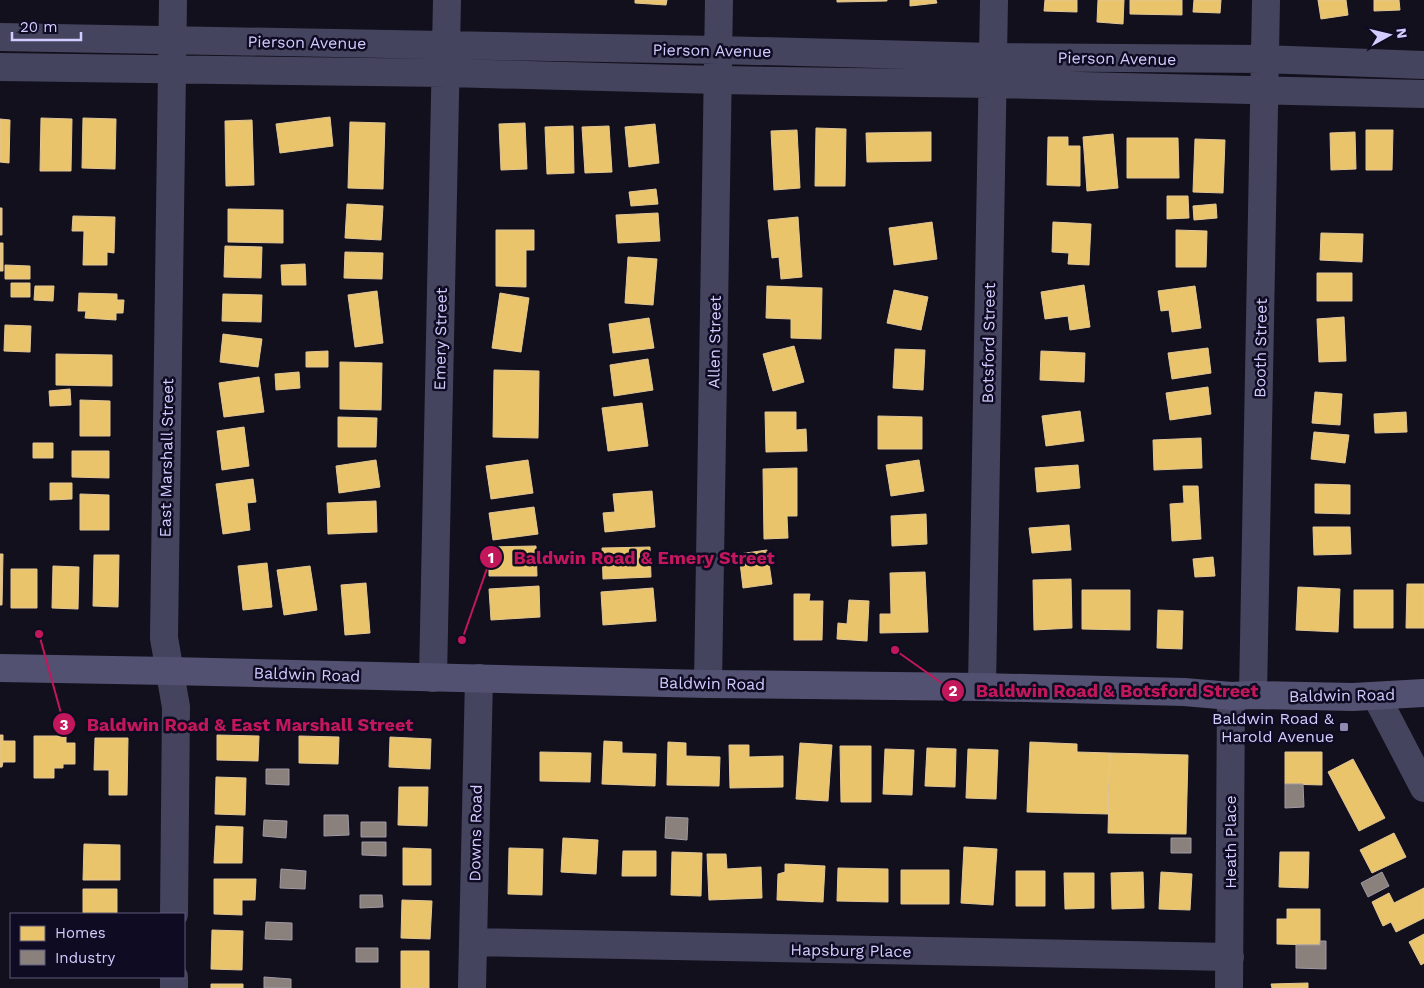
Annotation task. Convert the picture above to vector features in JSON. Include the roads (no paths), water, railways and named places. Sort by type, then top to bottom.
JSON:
[{"type":"main road","name":"Baldwin Road","points":[[0,668],[708,684],[982,687],[1184,692],[1242,696],[1376,696],[1424,693]]},
{"type":"street","name":"East Marshall Street","points":[[173,0],[164,638],[176,708],[174,913]]},
{"type":"street","name":"Emery Street","points":[[433,678],[447,0]]},
{"type":"street","name":"Allen Street","points":[[708,684],[719,0]]},
{"type":"street","name":"Botsford Street","points":[[982,687],[994,0]]},
{"type":"street","name":"Booth Street","points":[[1242,696],[1265,90],[1266,0]]},
{"type":"street","name":"Pierson Avenue","points":[[0,37],[993,57],[1265,60],[1424,65]]},
{"type":"street","name":"Pierson Avenue","points":[[0,67],[446,73],[1424,94]]},
{"type":"street","name":"Downs Road","points":[[472,988],[479,678]]},
{"type":"street","name":"Heath Place","points":[[1229,988],[1242,696]]},
{"type":"street","points":[[1376,696],[1422,779]]},
{"type":"street","name":"Hapsburg Place","points":[[473,942],[1230,957]]},
{"type":"place","name":"Baldwin Road & East Marshall Street","points":[[39,634]]},
{"type":"place","name":"Baldwin Road & Emery Street","points":[[462,640]]},
{"type":"place","name":"Baldwin Road & Botsford Street","points":[[895,650]]},
{"type":"place","name":"Baldwin Road & Harold Avenue","points":[[1344,727]]}]
